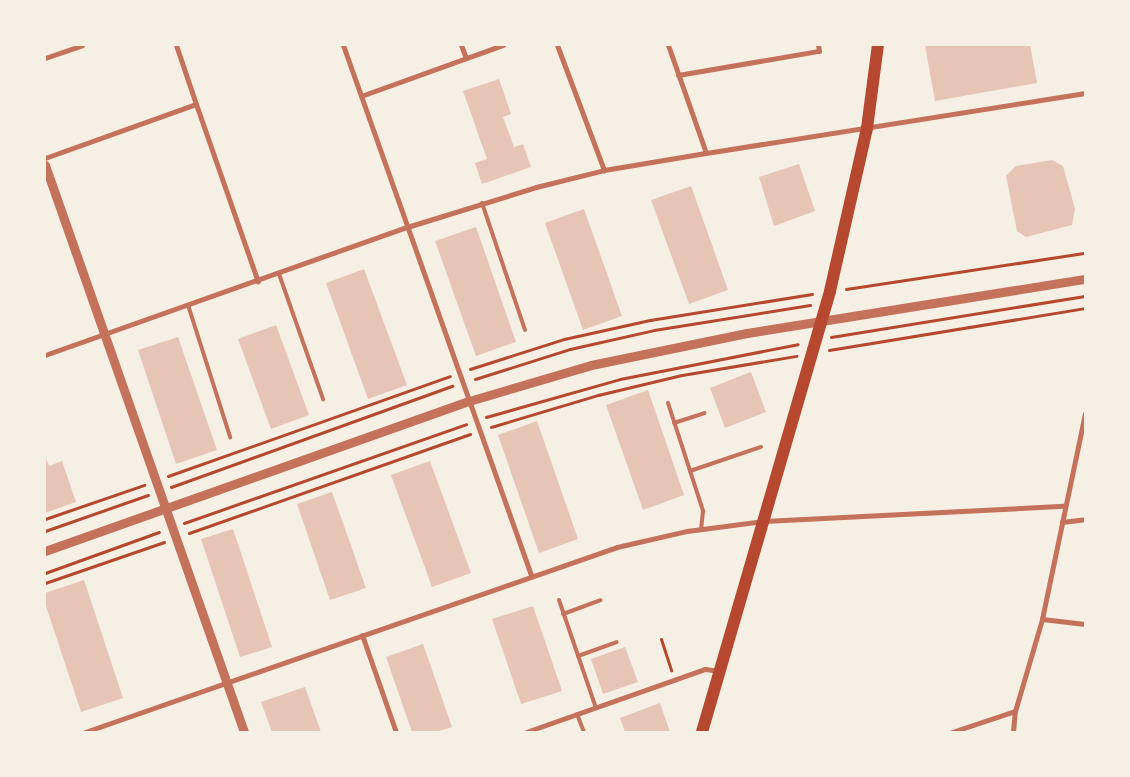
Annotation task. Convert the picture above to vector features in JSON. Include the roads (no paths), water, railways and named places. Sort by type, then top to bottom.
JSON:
[{"type":"main road","points":[[702,732],[822,321],[867,128],[878,45]]},
{"type":"street","points":[[45,58],[68,47],[82,45]]},
{"type":"street","points":[[176,45],[258,282]]},
{"type":"street","points":[[343,45],[531,575]]},
{"type":"street","points":[[462,45],[466,58]]},
{"type":"street","points":[[361,96],[503,45]]},
{"type":"street","points":[[557,45],[604,170]]},
{"type":"street","points":[[668,45],[706,153]]},
{"type":"street","points":[[678,75],[819,51],[818,45]]},
{"type":"street","points":[[45,355],[258,282],[407,227],[482,203],[604,170],[1085,93]]},
{"type":"street","points":[[45,158],[196,104]]},
{"type":"street","points":[[45,165],[244,732]]},
{"type":"street","points":[[45,551],[469,401],[591,365],[672,346],[1085,279]]},
{"type":"street","points":[[1013,732],[1015,711],[1042,618],[1064,506],[1085,414]]},
{"type":"street","points":[[85,732],[531,575],[617,547],[701,529],[764,522],[1064,506]]},
{"type":"street","points":[[1062,522],[1085,519]]},
{"type":"street","points":[[1042,618],[1085,624]]},
{"type":"street","points":[[362,636],[396,732]]},
{"type":"street","points":[[526,732],[705,669],[720,671]]},
{"type":"street","points":[[952,732],[1015,711]]},
{"type":"lane","points":[[482,203],[525,330]]},
{"type":"lane","points":[[279,274],[322,399]]},
{"type":"lane","points":[[188,306],[230,437]]},
{"type":"lane","points":[[668,403],[703,511],[701,529]]},
{"type":"lane","points":[[674,423],[704,413]]},
{"type":"lane","points":[[690,471],[761,447]]},
{"type":"lane","points":[[559,600],[596,708]]},
{"type":"lane","points":[[563,614],[601,600]]},
{"type":"lane","points":[[578,656],[617,642]]},
{"type":"lane","points":[[577,714],[584,732]]}]
